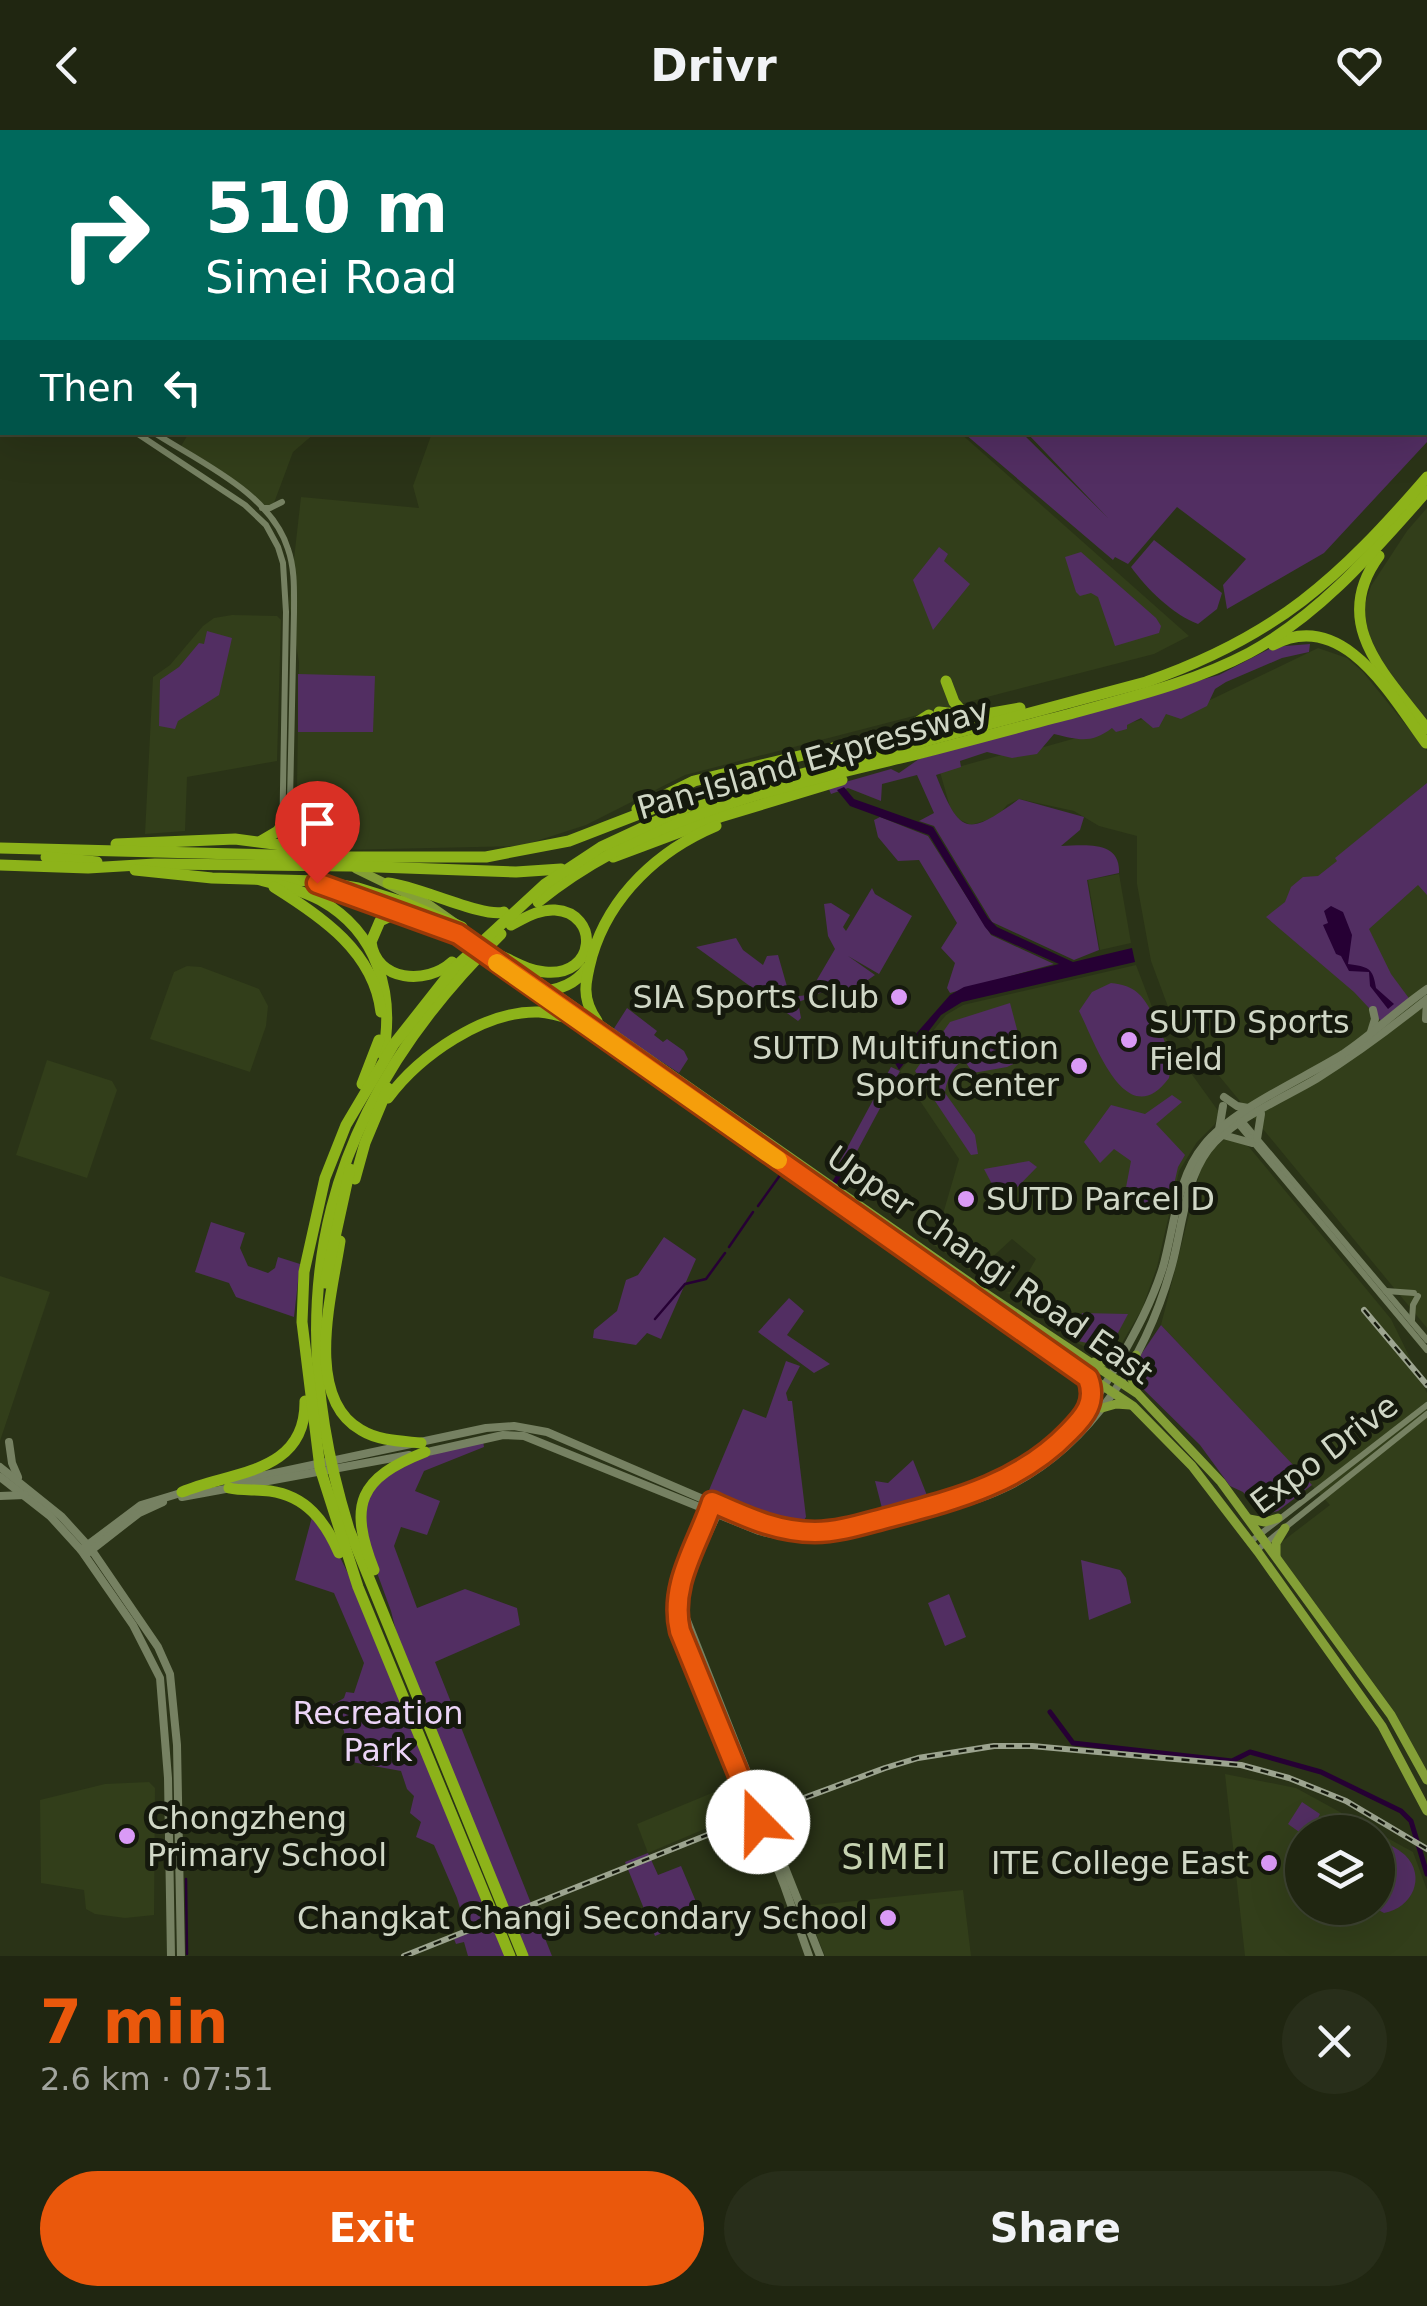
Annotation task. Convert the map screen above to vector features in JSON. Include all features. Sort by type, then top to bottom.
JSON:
[{"type":"highway","name":"Pan-Island Expressway","points":[[510,1956],[358,1587],[331,1488],[302,1322],[304,1272],[332,1154],[394,1044],[454,968],[546,884],[600,848],[670,815],[809,770],[1168,675],[1246,639],[1296,608],[1362,550],[1427,473]]},
{"type":"highway","name":"Pan-Island Expressway","points":[[322,1445],[324,1412],[316,1318],[319,1262],[328,1220],[362,1121],[461,974],[510,925],[550,892],[627,842],[691,816],[1201,676],[1288,629],[1355,572],[1427,491]]},
{"type":"highway","points":[[1394,532],[1364,577],[1359,622],[1374,660],[1427,728]]},
{"type":"highway","points":[[1201,676],[1218,674],[1288,638],[1332,641],[1367,664],[1427,743]]},
{"type":"highway","points":[[946,681],[956,705],[966,716]]},
{"type":"highway","points":[[617,823],[630,812],[694,780],[910,729],[934,714],[966,716],[1103,692]]},
{"type":"highway","points":[[906,714],[912,722],[910,729]]},
{"type":"highway","points":[[0,852],[88,850],[153,858],[546,871],[609,859],[694,826],[902,758]]},
{"type":"highway","points":[[93,868],[153,858],[453,858],[525,851],[569,841],[710,790],[809,770]]},
{"type":"highway","points":[[380,1110],[429,1057],[494,1020],[536,1012],[590,1022],[584,1000],[590,964],[614,904],[653,865],[694,836],[760,805]]},
{"type":"highway","points":[[262,840],[286,825]]},
{"type":"highway","points":[[88,850],[96,846],[167,841],[262,840],[285,846]]},
{"type":"highway","points":[[0,852],[70,858],[141,872],[317,881],[358,888],[460,931]]},
{"type":"highway","points":[[0,867],[286,879],[293,899]]},
{"type":"highway","points":[[261,879],[348,942],[365,962],[380,1000],[382,1021],[375,1055],[346,1125]]},
{"type":"highway","points":[[261,879],[310,895],[344,917],[371,950],[385,983],[388,1029],[334,1238],[324,1299],[324,1412]]},
{"type":"highway","points":[[388,883],[424,890],[490,914],[504,912]]},
{"type":"highway","points":[[402,906],[380,921],[371,942],[372,950],[383,968],[421,977],[449,966],[504,912],[546,884]]},
{"type":"highway","points":[[498,958],[533,970],[562,972],[576,966],[588,941],[584,928],[574,917],[558,910],[540,911],[510,925]]},
{"type":"highway","points":[[536,991],[553,991],[582,975],[590,964]]},
{"type":"highway","points":[[419,1031],[364,1144],[340,1242],[327,1328],[328,1382],[339,1412],[362,1431],[423,1447]]},
{"type":"highway","points":[[324,1299],[336,1267]]},
{"type":"highway","points":[[182,1492],[269,1465],[292,1443],[305,1413],[302,1322]]},
{"type":"highway","points":[[403,1664],[360,1528],[360,1514],[367,1487],[376,1477],[423,1447]]},
{"type":"highway","points":[[229,1488],[276,1492],[296,1498],[313,1510],[333,1537],[358,1587]]},
{"type":"highway","name":"Pan-Island Expressway","points":[[331,1488],[523,1956]]},
{"type":"main road","points":[[286,825],[300,849]]},
{"type":"main road","name":"Upper Changi Road East","points":[[285,846],[388,883],[418,900],[498,958],[553,991],[570,1009]]},
{"type":"main road","name":"Upper Changi Road East","points":[[314,854],[418,900]]},
{"type":"main road","points":[[286,879],[326,885],[402,906]]},
{"type":"main road","name":"Upper Changi Road East","points":[[498,958],[536,991],[590,1022],[748,1132],[798,1175],[1138,1394],[1221,1482],[1249,1519],[1391,1715],[1427,1780]]},
{"type":"main road","points":[[1240,1121],[1252,1108],[1369,1036],[1427,988]]},
{"type":"main road","points":[[1426,1019],[1427,1000]]},
{"type":"main road","points":[[1116,1377],[1122,1356],[1152,1300],[1190,1168],[1204,1144],[1373,1043],[1427,1000]]},
{"type":"main road","points":[[1369,1036],[1373,1010]]},
{"type":"main road","points":[[1102,1408],[1116,1377],[1136,1354],[1152,1324],[1193,1178],[1220,1132],[1223,1101],[1252,1108]]},
{"type":"main road","points":[[1220,1132],[1255,1141],[1264,1110]]},
{"type":"main road","name":"Upper Changi Road East","points":[[748,1132],[761,1135],[801,1163],[1132,1406],[1192,1466],[1253,1546],[1382,1726],[1427,1811]]},
{"type":"main road","points":[[761,1135],[761,1147]]},
{"type":"main road","points":[[798,1175],[801,1163]]},
{"type":"main road","points":[[1136,1354],[1131,1376],[1138,1394]]},
{"type":"main road","points":[[1091,1362],[1108,1362],[1122,1356]]},
{"type":"main road","points":[[1085,1374],[1092,1390],[1088,1410]]},
{"type":"main road","points":[[760,1527],[822,1532],[983,1490],[1043,1457],[1109,1389]]},
{"type":"main road","points":[[86,1550],[142,1506],[182,1492],[423,1447],[494,1427],[535,1428],[586,1446],[760,1527],[801,1538],[840,1535],[987,1496],[1052,1461],[1102,1408],[1109,1404],[1132,1406]]},
{"type":"main road","points":[[0,1453],[9,1444],[12,1463],[24,1490]]},
{"type":"main road","points":[[0,1466],[105,1568],[151,1636],[170,1674],[181,1956]]},
{"type":"main road","points":[[0,1477],[24,1490],[74,1530],[87,1535],[108,1533],[155,1505],[327,1466]]},
{"type":"main road","points":[[0,1496],[24,1490]]},
{"type":"main road","points":[[715,1508],[677,1594],[678,1619],[809,1956]]},
{"type":"main road","points":[[715,1508],[685,1594],[686,1618],[820,1956]]},
{"type":"main road","points":[[1249,1519],[1265,1522],[1278,1518]]},
{"type":"main road","points":[[1276,1556],[1276,1543],[1285,1528]]},
{"type":"main road","points":[[74,1530],[154,1662]]},
{"type":"main road","points":[[105,1568],[102,1550],[108,1533]]},
{"type":"main road","points":[[151,1636],[164,1698],[170,1956]]},
{"type":"main road","points":[[170,1938],[173,1923],[180,1920]]},
{"type":"street","points":[[140,435],[245,505],[266,525],[278,547],[286,612],[286,825]]},
{"type":"street","points":[[158,435],[240,489],[279,529],[288,547],[293,578],[286,879]]},
{"type":"street","points":[[261,508],[282,502]]},
{"type":"street","points":[[1240,1121],[1427,1350]]},
{"type":"street","points":[[1255,1141],[1427,1340]]},
{"type":"street","points":[[1385,1290],[1416,1295],[1412,1322]]},
{"type":"street","name":"Expo Drive","points":[[1263,1538],[1278,1518],[1427,1405]]},
{"type":"street","name":"Expo Drive","points":[[1253,1546],[1285,1528],[1427,1414]]},
{"type":"shaded area","points":[[188,435],[313,435],[293,452],[271,511],[181,446]]},
{"type":"shaded area","points":[[431,435],[962,435],[1189,636],[1154,654],[685,775],[586,825],[521,846],[296,851],[299,662],[289,603],[301,497],[419,508],[413,486]]},
{"type":"shaded area","points":[[1427,508],[1427,721],[1374,656],[1363,609],[1371,586]]},
{"type":"shaded area","points":[[277,616],[281,620],[277,761],[187,777],[185,831],[145,834],[153,677],[170,665],[203,626],[214,618]]},
{"type":"shaded area","points":[[1318,648],[1347,658],[1363,672],[1427,751],[1427,1328],[1173,1020],[1151,961],[1137,884],[1137,836],[1099,826],[1074,811],[1019,799],[997,817],[971,825],[958,819],[950,807],[940,772],[1208,701]]},
{"type":"shaded area","points":[[844,787],[854,799],[933,827],[997,927],[1073,962],[1132,948],[1135,962],[962,1002],[941,1015],[899,1070],[893,1060],[950,995],[964,987],[1059,964],[991,934],[929,835],[850,806],[837,790]]},
{"type":"shaded area","points":[[1119,874],[1131,943],[1100,950],[1088,880]]},
{"type":"shaded area","points":[[1331,906],[1343,912],[1352,935],[1348,964],[1371,972],[1376,988],[1394,1004],[1388,1009],[1370,986],[1369,972],[1349,971],[1336,954],[1323,925],[1328,923],[1324,911]]},
{"type":"shaded area","points":[[1136,965],[1162,1033],[1219,1112],[1215,1124],[1197,1142],[1179,1171],[1157,1267],[1142,1309],[1119,1348],[1102,1355],[1077,1343],[1012,1294],[1005,1293],[1018,1290],[1036,1259],[1012,1239],[975,1273],[934,1245],[959,1159],[900,1071],[946,1015],[963,1005]]},
{"type":"shaded area","points":[[187,966],[201,967],[259,989],[268,1006],[266,1026],[250,1072],[150,1039],[174,972]]},
{"type":"shaded area","points":[[47,1060],[112,1081],[117,1090],[87,1178],[16,1155]]},
{"type":"shaded area","points":[[1230,1135],[1249,1147],[1391,1319],[1427,1393],[1427,1785],[1384,1711],[1276,1563],[1279,1544],[1330,1505],[1161,1325],[1204,1156]]},
{"type":"shaded area","points":[[0,1276],[50,1292],[0,1441]]},
{"type":"shaded area","name":"ITE College East","points":[[1225,1774],[1296,1788],[1345,1815],[1285,1815],[1285,1925],[1395,1925],[1395,1842],[1413,1852],[1427,1890],[1427,1956],[1245,1956]]},
{"type":"shaded area","points":[[149,1782],[155,1788],[154,1915],[125,1918],[95,1914],[86,1909],[84,1890],[41,1883],[40,1800],[105,1784]]},
{"type":"shaded area","points":[[724,1788],[735,1816],[648,1853],[637,1824]]},
{"type":"shaded area","name":"Changkat Changi Secondary School","points":[[963,1890],[971,1956],[825,1956],[805,1906]]},
{"type":"green space","points":[[966,435],[1024,435],[1108,518],[1029,435],[1427,435],[1427,442],[1324,553],[1227,609],[1223,585],[1246,559],[1177,507],[1128,564],[1115,557],[1113,560]]},
{"type":"green space","points":[[1154,540],[1222,593],[1217,609],[1198,624],[1161,600],[1131,567]]},
{"type":"green space","points":[[939,547],[948,554],[944,561],[970,584],[933,630],[913,580]]},
{"type":"green space","points":[[1081,552],[1156,618],[1161,626],[1159,633],[1115,646],[1098,597],[1091,593],[1080,596],[1076,592],[1065,557]]},
{"type":"green space","points":[[207,631],[232,638],[219,695],[178,721],[175,729],[159,726],[160,680],[179,667],[199,643],[204,644]]},
{"type":"green space","points":[[1310,644],[1309,652],[1282,658],[1226,682],[1215,689],[1207,706],[1181,719],[1166,714],[1159,727],[1153,728],[1141,718],[1127,725],[1127,729],[1116,732],[1112,728],[1091,739],[1054,734],[1037,754],[1012,758],[987,752],[936,775],[952,809],[967,824],[987,820],[1019,799],[1084,817],[1080,830],[1061,846],[1100,847],[1114,855],[1119,873],[1087,880],[1099,950],[1074,960],[992,922],[934,826],[919,821],[934,813],[917,775],[882,784],[881,801],[848,788],[831,794],[828,787],[891,769],[899,773],[919,759],[1219,675],[1273,647]]},
{"type":"green space","points":[[298,674],[375,676],[373,732],[298,732]]},
{"type":"green space","points":[[1427,783],[1427,895],[1418,885],[1369,929],[1391,974],[1411,1001],[1384,1024],[1354,992],[1266,917],[1285,902],[1291,887],[1303,877],[1318,876]]},
{"type":"green space","points":[[880,817],[928,836],[991,935],[1054,964],[950,993],[947,988],[955,963],[941,948],[957,923],[919,860],[898,861],[878,837],[874,820]]},
{"type":"green space","points":[[872,888],[875,894],[912,916],[879,974],[848,956],[875,975],[851,992],[832,989],[798,1002],[798,1021],[696,947],[736,938],[743,950],[763,965],[767,956],[778,955],[790,997],[808,995],[835,949],[828,936],[824,904],[831,903],[850,915],[843,927],[846,931]]},
{"type":"green space","name":"SUTD Sports Field","points":[[1111,983],[1141,996],[1162,1036],[1169,1058],[1169,1078],[1153,1093],[1139,1096],[1114,1078],[1079,1011],[1092,992]]},
{"type":"green space","points":[[1010,1003],[1019,1037],[1034,1054],[1007,1067],[973,1073],[964,1060],[953,1070],[947,1084],[945,1093],[975,1135],[978,1154],[971,1155],[915,1071],[950,1022]]},
{"type":"green space","points":[[627,1008],[657,1031],[654,1035],[663,1042],[667,1039],[684,1051],[688,1059],[679,1073],[613,1030]]},
{"type":"green space","points":[[891,1067],[900,1071],[841,1181],[833,1174]]},
{"type":"green space","points":[[1172,1095],[1182,1102],[1156,1124],[1185,1155],[1178,1167],[1168,1211],[1124,1198],[1131,1161],[1114,1149],[1100,1163],[1084,1142],[1111,1105],[1145,1114]]},
{"type":"green space","points":[[1029,1161],[1037,1167],[1002,1203],[984,1169]]},
{"type":"green space","points":[[211,1222],[245,1233],[240,1248],[248,1266],[268,1273],[275,1268],[278,1257],[300,1264],[294,1317],[236,1297],[229,1283],[195,1272]]},
{"type":"green space","points":[[664,1237],[696,1259],[661,1339],[647,1333],[636,1345],[593,1338],[594,1330],[617,1311],[626,1280],[638,1275]]},
{"type":"green space","points":[[789,1298],[804,1311],[787,1335],[830,1364],[814,1373],[758,1332]]},
{"type":"green space","points":[[1082,1313],[1128,1314],[1110,1348],[1078,1341]]},
{"type":"green space","points":[[1161,1325],[1312,1485],[1278,1511],[1262,1515],[1243,1492],[1230,1486],[1200,1445],[1136,1382],[1140,1356]]},
{"type":"green space","points":[[786,1361],[800,1366],[786,1393],[788,1401],[792,1401],[806,1517],[800,1526],[768,1520],[707,1495],[743,1409],[766,1418]]},
{"type":"green space","points":[[483,1441],[484,1447],[424,1471],[415,1491],[440,1501],[427,1535],[401,1527],[394,1546],[417,1608],[465,1589],[517,1608],[520,1625],[435,1662],[552,1956],[524,1956],[404,1663],[361,1514],[378,1478],[402,1463]]},
{"type":"green space","points":[[913,1460],[928,1498],[883,1512],[875,1481],[888,1483]]},
{"type":"green space","name":"Recreation Park","points":[[312,1517],[331,1539],[368,1614],[506,1956],[468,1956],[464,1942],[456,1944],[454,1939],[466,1934],[457,1898],[434,1845],[416,1837],[421,1822],[410,1813],[414,1796],[401,1771],[346,1761],[344,1731],[331,1706],[344,1698],[346,1692],[354,1693],[364,1663],[334,1593],[295,1580]]},
{"type":"green space","points":[[1081,1560],[1120,1570],[1126,1578],[1131,1603],[1089,1620]]},
{"type":"green space","points":[[949,1594],[966,1637],[945,1646],[928,1603]]},
{"type":"green space","points":[[1302,1802],[1320,1814],[1319,1815],[1294,1815]]},
{"type":"green space","points":[[1395,1848],[1405,1855],[1415,1873],[1413,1890],[1395,1909]]},
{"type":"green space","points":[[648,1853],[658,1875],[681,1866],[702,1916],[655,1936],[625,1862]]},
{"type":"waterway","points":[[758,1206],[783,1171],[822,1200]]},
{"type":"waterway","points":[[835,1182],[839,1175]]},
{"type":"waterway","points":[[729,1247],[753,1212]]},
{"type":"waterway","points":[[655,1319],[685,1284],[706,1279],[725,1253]]},
{"type":"waterway","points":[[1050,1712],[1073,1743],[1232,1761],[1250,1752],[1321,1772],[1401,1811],[1411,1821],[1427,1874]]},
{"type":"waterway","points":[[186,1879],[187,1954]]},
{"type":"railway","points":[[1364,1310],[1427,1385]]},
{"type":"railway","points":[[404,1956],[885,1768],[918,1758],[994,1746],[1241,1765],[1289,1778],[1346,1801],[1427,1849]]},
{"type":"slow traffic","points":[[497,963],[778,1160]]},
{"type":"place","name":"SIA Sports Club","points":[[899,997]]},
{"type":"place","name":"SUTD Sports Field","points":[[1129,1040]]},
{"type":"place","name":"SUTD Multifunction Sport Center","points":[[1079,1066]]},
{"type":"place","name":"SUTD Parcel D","points":[[966,1199]]},
{"type":"place","name":"Chongzheng Primary School","points":[[127,1836]]},
{"type":"place","name":"ITE College East","points":[[1269,1863]]},
{"type":"place","name":"Changkat Changi Secondary School","points":[[888,1918]]},
{"type":"district","name":"SIMEI","points":[[895,1857]]},
{"type":"route","points":[[317,883],[458,934],[1088,1378],[1091,1400],[1079,1422],[1033,1464],[983,1490],[822,1532],[761,1524],[712,1502],[683,1575],[676,1608],[680,1631],[758,1822]]}]
